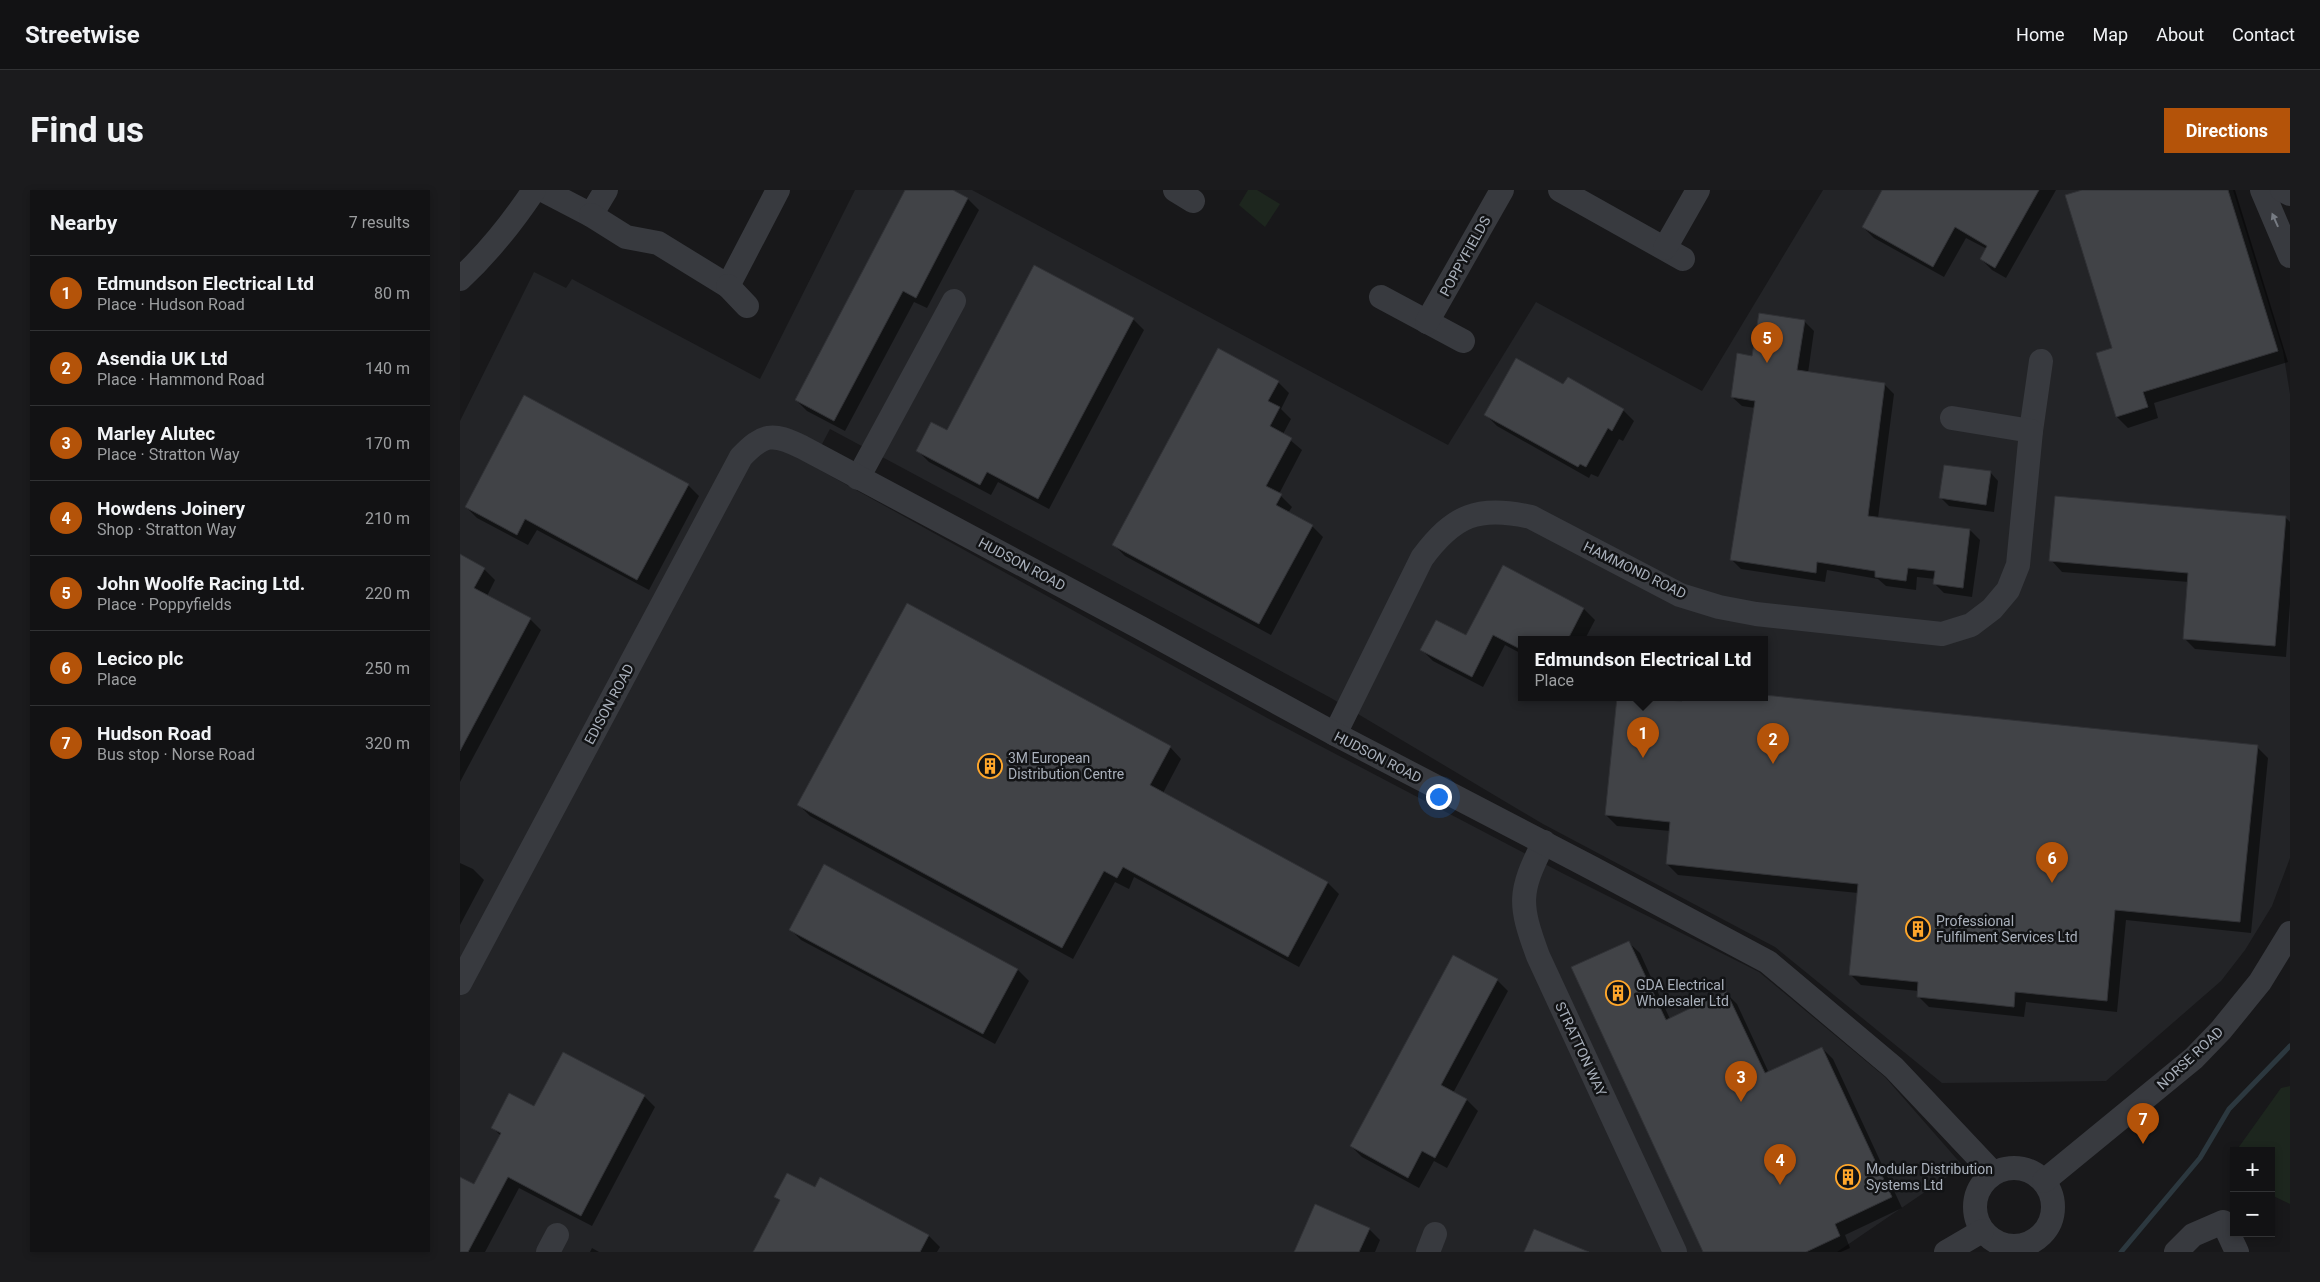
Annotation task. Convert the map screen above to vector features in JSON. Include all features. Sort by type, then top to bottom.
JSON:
[{"type":"street","points":[[460,279],[490,249],[514,220],[534,190]]},
{"type":"street","points":[[544,190],[591,215],[626,237],[658,243],[728,286],[747,306]]},
{"type":"street","points":[[591,215],[606,190]]},
{"type":"street","points":[[728,286],[778,190]]},
{"type":"street","name":"POPPYFIELDS","points":[[1427,322],[1502,190]]},
{"type":"street","points":[[1560,190],[1674,254],[1698,190]]},
{"type":"street","points":[[2262,190],[2290,248]]},
{"type":"street","points":[[2282,190],[2290,194]]},
{"type":"street","points":[[1381,297],[1463,341]]},
{"type":"street","points":[[858,478],[954,301]]},
{"type":"street","name":"HAMMOND ROAD","points":[[1335,734],[1422,558],[1438,537],[1458,521],[1478,514],[1505,511],[1531,518],[1680,595],[1719,607],[1756,614],[1942,634],[1971,625],[1992,609],[2008,590],[2018,566],[2031,431],[2041,361]]},
{"type":"street","points":[[1952,418],[2031,431]]},
{"type":"street","name":"HUDSON ROAD","points":[[769,436],[785,438],[1133,623],[1335,734],[1544,842],[1768,962],[1894,1068],[1993,1173]]},
{"type":"street","name":"EDISON ROAD","points":[[460,983],[740,457],[754,443],[769,436]]},
{"type":"street","name":"STRATTON WAY","points":[[1544,842],[1531,867],[1522,894],[1526,923],[1538,956],[1675,1252]]},
{"type":"street","name":"NORSE ROAD","points":[[2044,1181],[2207,1044],[2260,982],[2290,933]]},
{"type":"street","points":[[2006,1168],[2023,1168],[2036,1174],[2044,1181],[2052,1196],[2054,1212],[2044,1245],[2014,1247],[2000,1245],[1988,1238],[1982,1231],[1976,1219],[1975,1201],[1979,1188],[1993,1173],[2006,1168]]},
{"type":"street","points":[[2176,1252],[2193,1235],[2223,1222],[2236,1252]]},
{"type":"street","points":[[1946,1252],[1982,1231]]},
{"type":"shaded area","points":[[855,190],[972,190],[1448,445],[1536,302],[1702,391],[1823,190],[2233,190],[2283,351],[2290,394],[2290,858],[2272,906],[2245,950],[2221,981],[2106,1081],[1942,1083],[1775,947],[1543,824],[1331,698],[830,429],[811,465],[1269,719],[1562,873],[1759,972],[1885,1077],[1963,1166],[1837,1252],[460,1252],[460,421],[534,272],[566,288],[572,279],[760,379]]},
{"type":"shaded area","points":[[1248,190],[1257,190],[1280,204],[1265,227],[1239,205]]},
{"type":"shaded area","points":[[2290,1086],[2290,1204],[2275,1197],[2275,1147],[2239,1147],[2281,1088]]},
{"type":"building","points":[[905,190],[953,190],[968,198],[916,298],[903,291],[834,421],[795,400]]},
{"type":"building","points":[[1882,190],[2039,190],[1995,268],[1980,259],[1987,246],[1955,227],[1933,267],[1862,227]]},
{"type":"building","points":[[2082,190],[2228,190],[2278,351],[2143,392],[2148,407],[2116,417],[2096,353],[2112,348],[2065,195]]},
{"type":"building","points":[[1034,265],[1134,318],[1038,499],[987,472],[980,485],[916,451],[931,422],[947,430]]},
{"type":"building","points":[[1759,313],[1805,320],[1797,370],[1885,383],[1868,516],[1970,529],[1963,588],[1933,584],[1935,571],[1908,568],[1906,581],[1875,577],[1875,571],[1817,562],[1816,573],[1730,560],[1755,401],[1731,397],[1737,353],[1752,356]]},
{"type":"building","points":[[1218,348],[1279,381],[1268,401],[1280,407],[1270,426],[1292,438],[1266,486],[1282,494],[1276,505],[1313,525],[1259,624],[1112,545]]},
{"type":"building","points":[[1516,358],[1563,384],[1568,377],[1624,409],[1612,431],[1608,428],[1586,467],[1580,464],[1578,467],[1484,415]]},
{"type":"building","points":[[524,395],[689,484],[637,580],[525,519],[517,535],[465,507]]},
{"type":"building","points":[[1944,465],[1991,471],[1986,505],[1939,498]]},
{"type":"building","points":[[2055,496],[2286,516],[2275,646],[2183,639],[2188,573],[2049,561]]},
{"type":"building","points":[[460,554],[485,568],[474,588],[531,618],[460,751]]},
{"type":"building","points":[[1503,565],[1584,608],[1570,636],[1518,636],[1518,648],[1493,635],[1472,677],[1420,650],[1436,620],[1466,635]]},
{"type":"building","name":"3M European Distribution Centre","points":[[907,603],[1171,746],[1150,785],[1328,882],[1288,957],[1123,867],[1117,878],[1104,871],[1062,948],[797,805]]},
{"type":"building","points":[[1768,695],[2258,745],[2240,922],[2115,910],[2107,1001],[2015,992],[2014,1007],[1917,997],[1918,982],[1849,975],[1858,884],[1666,864],[1670,822],[1605,815],[1617,701],[1768,701]]},
{"type":"building","points":[[824,864],[1018,969],[983,1034],[789,930]]},
{"type":"building","points":[[1629,941],[1666,1020],[1726,991],[1765,1073],[1822,1047],[1892,1197],[1835,1224],[1840,1236],[1806,1252],[1703,1252],[1571,967]]},
{"type":"building","points":[[1453,955],[1498,979],[1441,1085],[1467,1099],[1435,1158],[1422,1151],[1408,1178],[1350,1146]]},
{"type":"building","points":[[563,1052],[645,1095],[581,1216],[508,1177],[468,1252],[460,1252],[460,1177],[474,1184],[501,1133],[491,1128],[509,1093],[534,1106]]},
{"type":"building","points":[[787,1173],[815,1187],[820,1177],[929,1235],[920,1252],[753,1252],[780,1200],[774,1197]]},
{"type":"building","points":[[1315,1204],[1370,1228],[1359,1252],[1294,1252]]},
{"type":"building","points":[[1534,1229],[1589,1252],[1524,1252]]},
{"type":"waterway","points":[[2121,1252],[2200,1158],[2229,1109],[2290,1046]]},
{"type":"place","name":"John Woolfe Racing Ltd.","points":[[1767,363]]},
{"type":"place","name":"Edmundson Electrical Ltd","points":[[1643,758]]},
{"type":"place","name":"Asendia UK Ltd","points":[[1773,764]]},
{"type":"place","name":"3M European Distribution Centre","points":[[990,766]]},
{"type":"place","name":"Lecico plc","points":[[2052,883]]},
{"type":"place","name":"Professional Fulfilment Services Ltd","points":[[1918,929]]},
{"type":"place","name":"GDA Electrical Wholesaler Ltd","points":[[1618,993]]},
{"type":"place","name":"Marley Alutec","points":[[1741,1102]]},
{"type":"place","name":"Hudson Road","points":[[2143,1144]]},
{"type":"place","name":"Modular Distribution Systems Ltd","points":[[1848,1177]]},
{"type":"place","name":"Howdens Joinery","points":[[1780,1185]]}]
